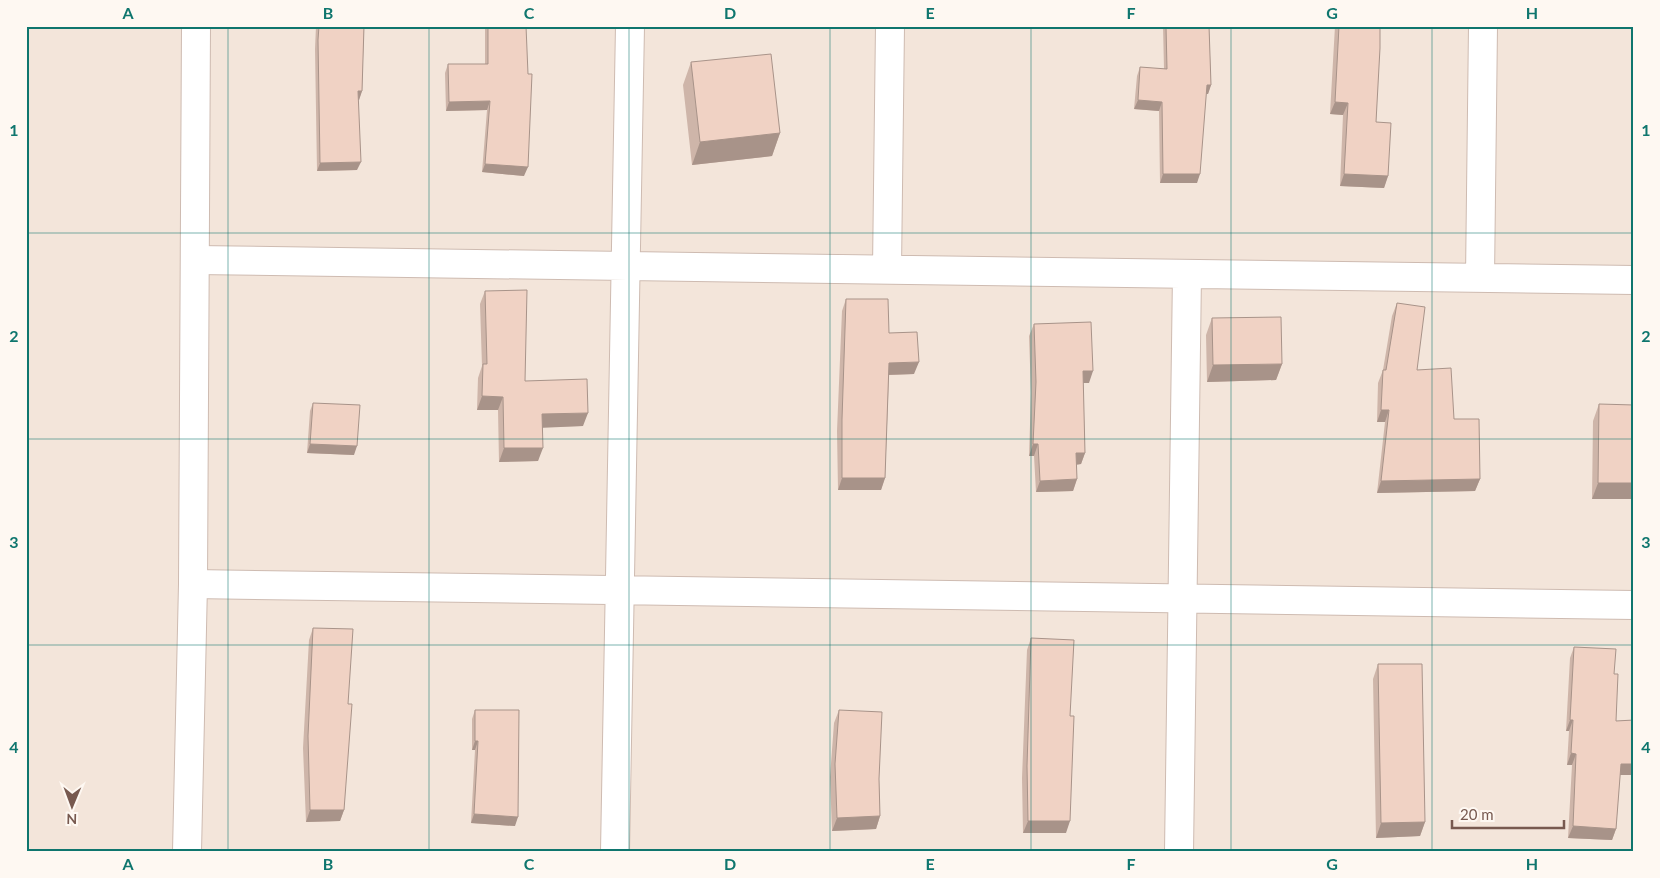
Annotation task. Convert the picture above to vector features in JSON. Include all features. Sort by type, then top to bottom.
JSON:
[{"type":"street","points":[[187,852],[193,584],[196,26]]},
{"type":"street","points":[[616,852],[630,26]]},
{"type":"street","points":[[886,269],[890,26]]},
{"type":"street","points":[[1480,278],[1482,26]]},
{"type":"street","points":[[196,260],[1634,280]]},
{"type":"street","points":[[1179,852],[1187,274]]},
{"type":"street","points":[[193,584],[1634,605]]},
{"type":"shaded area","points":[[26,26],[1634,26],[1634,852],[26,852]]},
{"type":"building","points":[[319,26],[364,26],[362,91],[358,91],[361,162],[320,163]]},
{"type":"building","points":[[488,26],[526,26],[528,74],[532,74],[528,167],[485,164],[490,101],[449,102],[448,64],[488,64]]},
{"type":"building","points":[[1166,26],[1209,26],[1211,85],[1207,85],[1200,174],[1163,174],[1162,102],[1138,100],[1140,67],[1167,69]]},
{"type":"building","points":[[1339,26],[1380,26],[1376,122],[1391,123],[1388,176],[1344,174],[1348,103],[1335,102]]},
{"type":"building","points":[[771,54],[780,133],[700,142],[691,62]]},
{"type":"building","points":[[527,290],[525,381],[587,379],[588,413],[542,414],[543,448],[504,448],[503,397],[482,396],[483,364],[487,364],[485,291]]},
{"type":"building","points":[[846,299],[888,299],[889,333],[917,332],[919,362],[889,363],[885,478],[842,478]]},
{"type":"building","points":[[1397,303],[1425,307],[1417,370],[1451,368],[1454,419],[1479,419],[1480,479],[1381,481],[1389,410],[1381,410],[1383,370],[1386,370]]},
{"type":"building","points":[[1281,317],[1282,364],[1213,365],[1212,318]]},
{"type":"building","points":[[1091,322],[1093,371],[1083,371],[1085,453],[1076,453],[1077,479],[1040,481],[1038,444],[1033,444],[1036,382],[1034,324]]},
{"type":"building","points":[[313,403],[360,405],[357,446],[310,444]]},
{"type":"building","points":[[1599,404],[1634,405],[1634,483],[1598,483]]},
{"type":"building","points":[[313,628],[353,629],[348,704],[352,704],[344,810],[310,810],[308,736]]},
{"type":"building","points":[[1031,638],[1074,640],[1070,716],[1074,716],[1070,821],[1028,821],[1027,766]]},
{"type":"building","points":[[1574,647],[1616,649],[1614,674],[1618,674],[1616,721],[1634,720],[1634,764],[1621,764],[1616,829],[1573,826],[1576,754],[1571,753],[1573,720],[1570,720]]},
{"type":"building","points":[[1378,664],[1422,664],[1425,822],[1381,823]]},
{"type":"building","points":[[475,710],[519,710],[518,817],[474,814],[478,741],[475,741]]},
{"type":"building","points":[[839,710],[882,712],[879,779],[880,816],[837,818],[835,764]]}]
